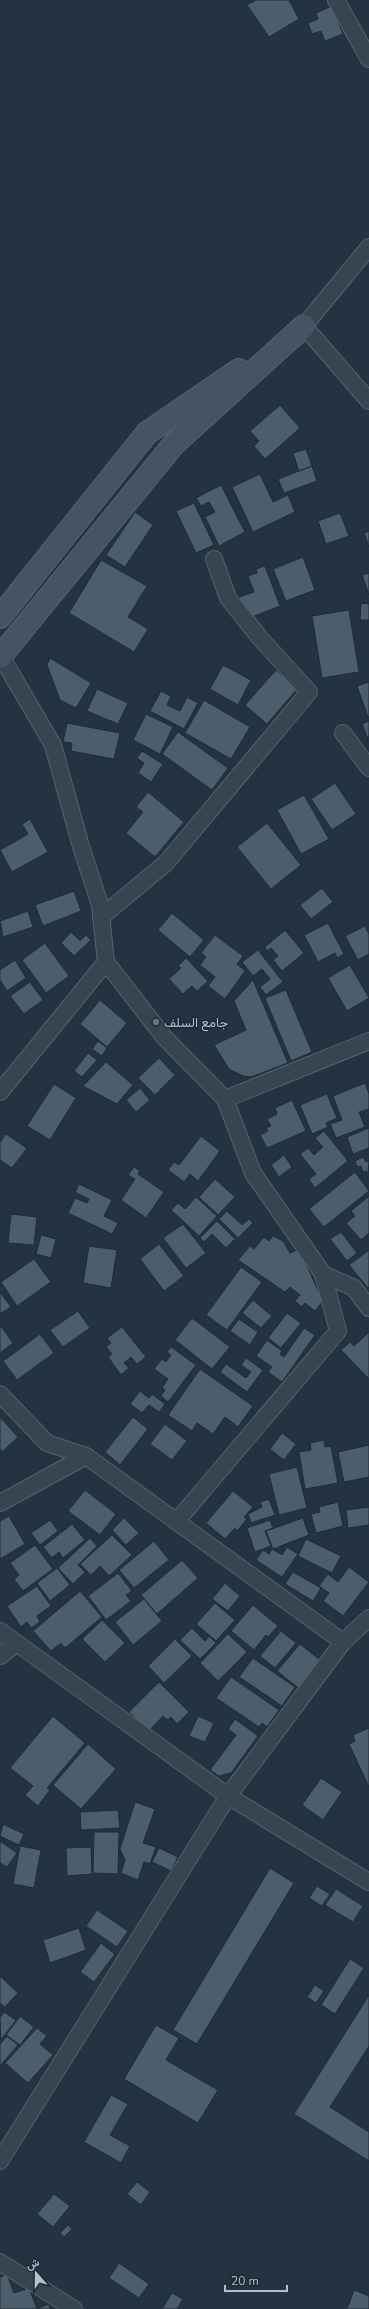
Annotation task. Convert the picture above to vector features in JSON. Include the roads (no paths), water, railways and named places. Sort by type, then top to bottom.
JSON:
[{"type":"main road","points":[[0,617],[147,433],[304,326]]},
{"type":"main road","points":[[1,657],[174,444],[304,326]]},
{"type":"street","points":[[336,0],[369,59]]},
{"type":"street","points":[[369,246],[304,326],[369,402]]},
{"type":"street","points":[[101,917],[166,863],[309,692],[260,638],[228,598],[214,559]]},
{"type":"street","points":[[1,657],[53,745],[80,843],[100,905],[106,962],[164,1037],[224,1099],[253,1173],[323,1274],[338,1331],[176,1522]]},
{"type":"street","points":[[343,733],[369,768]]},
{"type":"street","points":[[0,1092],[106,962]]},
{"type":"street","points":[[224,1099],[369,1041]]},
{"type":"street","points":[[323,1274],[354,1288],[369,1308]]},
{"type":"street","points":[[0,1394],[47,1443],[86,1456],[343,1642]]},
{"type":"street","points":[[0,1503],[86,1456]]},
{"type":"street","points":[[0,2161],[228,1796],[343,1642],[369,1618]]},
{"type":"street","points":[[0,1631],[228,1796],[369,1882]]},
{"type":"street","points":[[0,1656],[17,1643]]},
{"type":"street","points":[[0,2262],[74,2309]]},
{"type":"place","name":"جامع السلف","points":[[156,1022]]}]
